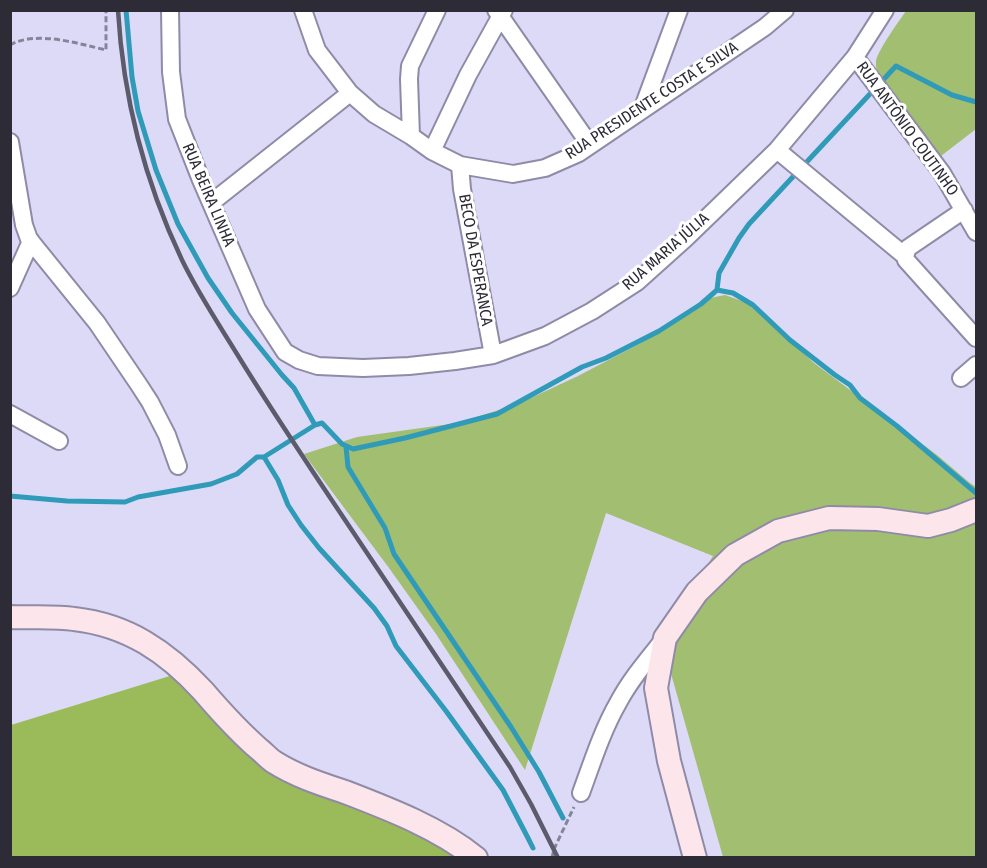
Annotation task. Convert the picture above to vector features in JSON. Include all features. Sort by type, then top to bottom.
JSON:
[{"type":"street","name":"RUA BEIRA LINHA","points":[[170,10],[171,72],[177,119],[257,309],[285,352],[299,360]]},
{"type":"street","name":"RUA PRESIDENTE COSTA E SILVA","points":[[303,10],[317,50],[350,93],[374,114],[432,151],[460,165],[513,174],[545,168],[579,153],[765,27],[784,11]]},
{"type":"street","points":[[411,136],[410,66],[437,10]]},
{"type":"street","points":[[642,110],[680,10]]},
{"type":"street","name":"RUA MARIA JÚLIA","points":[[299,360],[318,366],[363,368],[409,366],[493,355],[545,336],[592,311],[637,282],[777,150],[855,57],[885,10]]},
{"type":"street","points":[[432,151],[500,12],[590,146]]},
{"type":"street","name":"RUA ANTÔNIO COUTINHO","points":[[855,57],[942,173],[976,232]]},
{"type":"street","points":[[211,203],[350,93]]},
{"type":"street","points":[[10,142],[24,225],[31,241],[97,323],[139,385],[167,435],[178,466]]},
{"type":"street","points":[[777,150],[905,256],[906,260],[976,338]]},
{"type":"street","name":"BECO DA ESPERANCA","points":[[460,165],[462,189],[493,355]]},
{"type":"street","points":[[905,256],[908,248],[964,210]]},
{"type":"street","points":[[10,288],[31,241]]},
{"type":"street","points":[[961,378],[976,365]]},
{"type":"street","points":[[10,414],[59,441]]},
{"type":"street","points":[[581,793],[602,736],[618,702],[697,591],[735,555],[778,531],[829,518],[878,519],[928,526],[976,510]]},
{"type":"street","points":[[10,617],[74,619],[107,625],[135,636],[163,655],[197,685],[241,734],[274,762],[303,777],[406,817],[460,845],[476,858]]},
{"type":"street","points":[[665,638],[656,688],[669,761],[695,858]]},
{"type":"path","points":[[10,45],[31,39],[61,40],[106,50],[106,10]]},
{"type":"path","points":[[552,858],[554,849],[581,793]]},
{"type":"green space","points":[[906,11],[976,11],[976,129],[941,156],[878,73],[876,67],[881,50]]},
{"type":"green space","points":[[725,295],[753,305],[814,363],[976,487],[976,857],[723,857],[664,649],[677,613],[713,556],[606,513],[525,770],[436,634],[304,454],[357,437],[457,423],[518,404],[637,345],[684,317],[710,298]]},
{"type":"green space","points":[[173,675],[216,717],[368,808],[465,858],[11,858],[11,725]]},
{"type":"waterway","points":[[126,10],[132,77],[138,111],[156,170],[178,224],[208,278],[232,313],[294,388],[315,425]]},
{"type":"waterway","points":[[10,496],[67,501],[125,502],[138,497],[211,484],[237,474],[257,457],[264,457],[315,425],[322,423],[342,444],[353,449],[497,414],[582,367],[606,358],[659,331],[701,304],[717,290],[719,273],[749,224],[896,66],[952,95],[976,102]]},
{"type":"waterway","points":[[717,290],[733,293],[753,305],[790,340],[850,385],[860,398],[976,493]]},
{"type":"waterway","points":[[346,447],[348,467],[385,528],[394,554],[511,727],[539,772],[563,818]]},
{"type":"waterway","points":[[264,457],[278,480],[288,505],[301,525],[374,608],[387,626],[396,646],[503,790],[533,848]]},
{"type":"railway","points":[[118,10],[125,75],[138,138],[157,200],[188,272],[283,427],[510,767],[558,858]]}]
